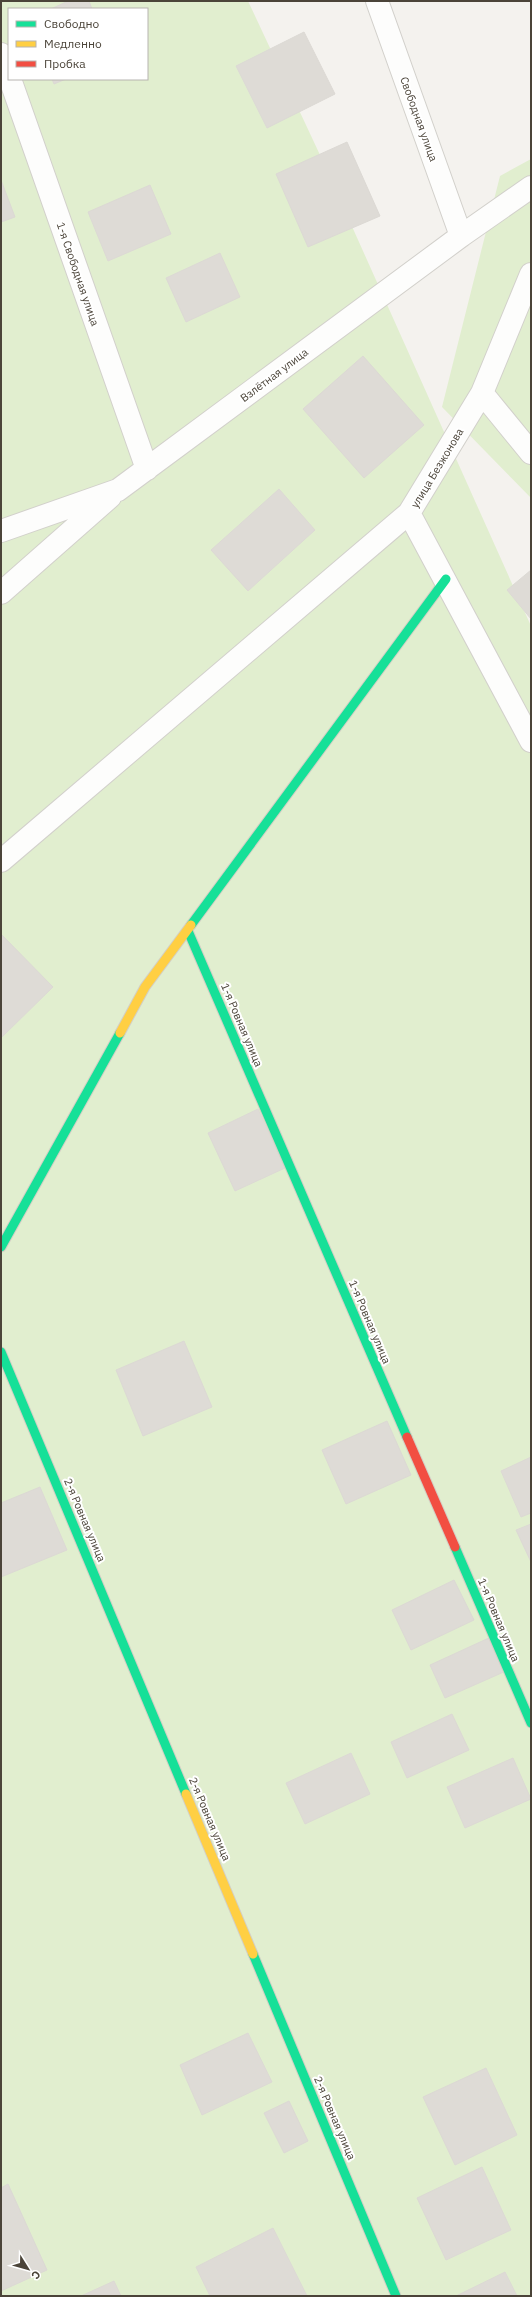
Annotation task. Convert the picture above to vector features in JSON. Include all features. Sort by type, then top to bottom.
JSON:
[{"type":"street","name":"Свободная улица","points":[[377,1],[461,236]]},
{"type":"street","name":"1-я Свободная улица","points":[[1,54],[8,75]]},
{"type":"street","name":"1-я Свободная улица","points":[[10,80],[147,469]]},
{"type":"street","name":"Взлётная улица","points":[[1,531],[118,490],[461,236],[531,187]]},
{"type":"street","name":"улица Безжонова","points":[[531,274],[482,393],[409,513],[446,579],[531,741]]},
{"type":"street","points":[[482,393],[531,453]]},
{"type":"street","points":[[1,593],[118,490]]},
{"type":"street","points":[[1,861],[409,513]]},
{"type":"street","points":[[1,1247],[146,987],[446,579]]},
{"type":"street","name":"1-я Ровная улица","points":[[188,931],[531,1723]]},
{"type":"street","name":"2-я Ровная улица","points":[[1,1352],[396,2296]]},
{"type":"green space","points":[[1,1],[248,1],[320,155],[531,626],[531,2296],[1,2296]]},
{"type":"green space","points":[[531,159],[531,498],[442,407],[500,176]]},
{"type":"building","points":[[68,1],[89,1],[92,8],[53,8]]},
{"type":"building","points":[[304,32],[335,94],[267,128],[236,66]]},
{"type":"building","points":[[52,80],[64,80],[54,84]]},
{"type":"building","points":[[347,142],[380,216],[308,247],[276,174]]},
{"type":"building","points":[[1,180],[15,217],[1,222]]},
{"type":"building","points":[[150,185],[171,234],[108,261],[88,212]]},
{"type":"building","points":[[220,253],[240,297],[186,322],[166,278]]},
{"type":"building","points":[[363,356],[424,425],[364,478],[303,409]]},
{"type":"building","points":[[279,489],[315,530],[248,591],[211,550]]},
{"type":"building","points":[[531,570],[531,619],[507,590]]},
{"type":"building","points":[[1,934],[53,987],[2,1037],[1,1036]]},
{"type":"building","points":[[258,1109],[285,1168],[235,1191],[208,1133]]},
{"type":"building","points":[[184,1341],[212,1407],[143,1436],[116,1370]]},
{"type":"building","points":[[387,1421],[411,1475],[346,1504],[322,1450]]},
{"type":"building","points":[[531,1457],[531,1513],[521,1517],[501,1471]]},
{"type":"building","points":[[40,1487],[67,1550],[1,1577],[1,1503]]},
{"type":"building","points":[[531,1524],[531,1562],[516,1530]]},
{"type":"building","points":[[454,1580],[474,1620],[411,1650],[392,1610]]},
{"type":"building","points":[[491,1637],[506,1671],[445,1698],[430,1665]]},
{"type":"building","points":[[452,1714],[469,1750],[407,1778],[391,1742]]},
{"type":"building","points":[[351,1753],[370,1794],[305,1824],[286,1783]]},
{"type":"building","points":[[513,1758],[531,1799],[465,1828],[447,1787]]},
{"type":"building","points":[[248,2033],[272,2082],[202,2115],[180,2065]]},
{"type":"building","points":[[486,2068],[517,2135],[455,2165],[423,2097]]},
{"type":"building","points":[[289,2101],[308,2141],[284,2153],[264,2113]]},
{"type":"building","points":[[482,2167],[511,2230],[446,2260],[417,2198]]},
{"type":"building","points":[[8,2184],[47,2270],[1,2291],[1,2188]]},
{"type":"building","points":[[273,2228],[307,2296],[210,2296],[196,2267]]},
{"type":"building","points":[[505,2272],[517,2296],[456,2296]]},
{"type":"building","points":[[114,2281],[121,2296],[81,2296]]},
{"type":"traffic: fast","points":[[191,925],[446,579]]},
{"type":"traffic: fast","points":[[188,931],[407,1437]]},
{"type":"traffic: fast","points":[[1,1247],[120,1033]]},
{"type":"traffic: fast","points":[[1,1352],[186,1794]]},
{"type":"traffic: fast","points":[[455,1547],[531,1723]]},
{"type":"traffic: fast","points":[[253,1954],[396,2296]]},
{"type":"traffic: slow","points":[[120,1033],[145,987],[191,925]]},
{"type":"traffic: slow","points":[[186,1794],[253,1954]]},
{"type":"traffic: jam","points":[[407,1437],[455,1547]]}]
